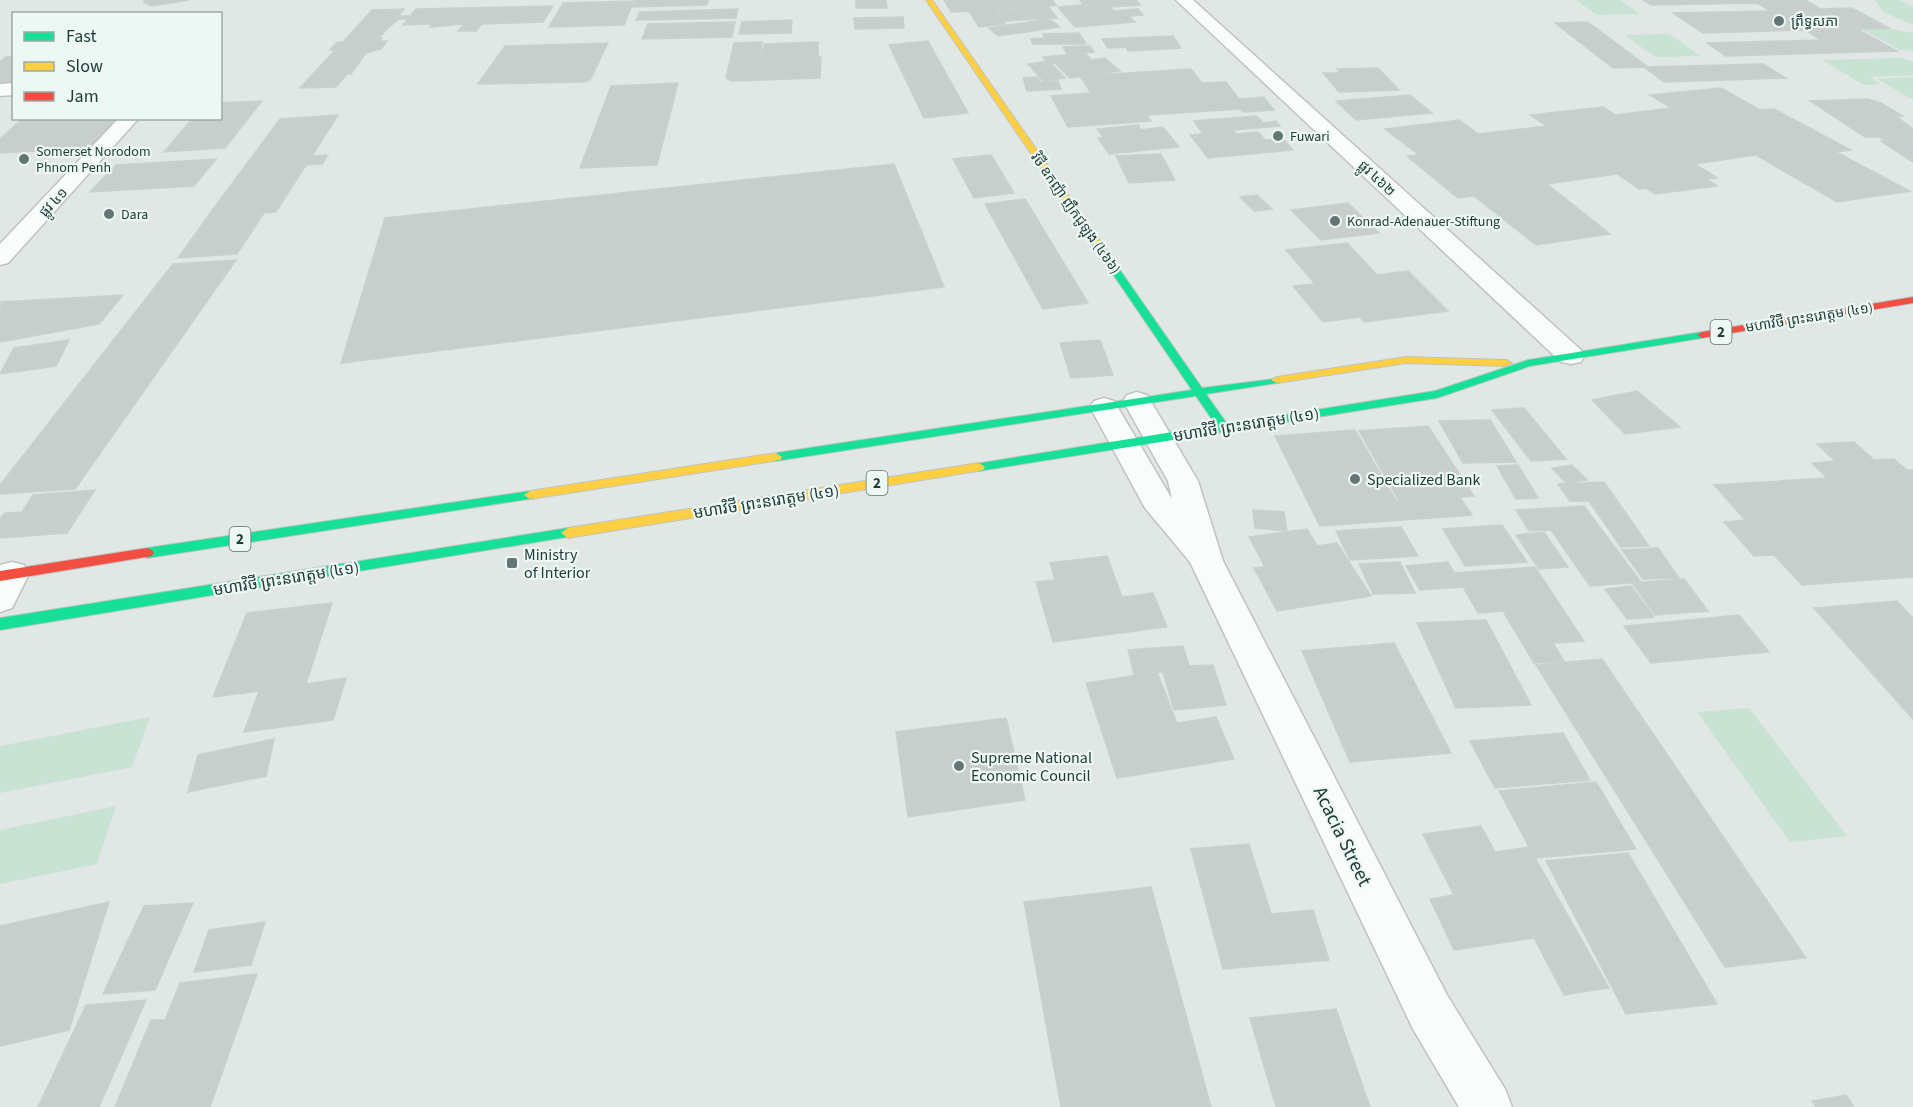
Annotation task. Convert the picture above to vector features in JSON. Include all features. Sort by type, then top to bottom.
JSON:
[{"type":"main road","name":"វិថី ឧកញ៉ា ញឹកជូឡុង (៤៦៦)","points":[[929,0],[1223,427]]},
{"type":"main road","name":"មហាវិថី ព្រះនរោត្តម (៤១)","points":[[0,624],[1437,394],[1528,363],[1913,300]]},
{"type":"main road","name":"មហាវិថី ព្រះនរោត្តម (៤១)","points":[[4,583],[1406,360],[1528,363]]},
{"type":"street","name":"ផ្លូវ ៤៦២","points":[[1184,0],[1571,356]]},
{"type":"street","name":"ផ្លូវ ៤១","points":[[0,258],[128,120]]},
{"type":"street","name":"Acacia Street","points":[[1137,401],[1188,493],[1206,561],[1430,1012],[1487,1107]]},
{"type":"street","name":"Acacia Street","points":[[1104,407],[1156,500],[1206,561]]},
{"type":"green space","points":[[1576,0],[1620,0],[1640,14],[1597,15]]},
{"type":"green space","points":[[1875,0],[1899,0],[1913,7],[1913,25],[1883,12]]},
{"type":"green space","points":[[1887,28],[1913,33],[1913,51],[1900,50],[1861,29]]},
{"type":"green space","points":[[1669,34],[1701,56],[1655,57],[1625,35]]},
{"type":"green space","points":[[1902,58],[1913,62],[1913,75],[1870,77],[1880,84],[1864,85],[1822,60]]},
{"type":"green space","points":[[1913,77],[1913,100],[1877,79]]},
{"type":"green space","points":[[1749,708],[1847,836],[1790,842],[1697,712]]},
{"type":"green space","points":[[150,717],[132,767],[0,793],[0,746]]},
{"type":"green space","points":[[116,806],[97,864],[0,884],[0,830]]},
{"type":"building","points":[[145,0],[189,0],[152,6],[143,2]]},
{"type":"building","points":[[635,0],[708,0],[707,5],[632,7]]},
{"type":"building","points":[[856,0],[886,0],[887,8],[856,8]]},
{"type":"building","points":[[944,0],[1052,0],[1056,5],[995,10],[1005,24],[979,27],[969,11],[951,12]]},
{"type":"building","points":[[1080,0],[1136,0],[1140,5],[1111,7],[1107,3],[1083,4]]},
{"type":"building","name":"ព្រឹទ្ធសភា","points":[[1643,0],[1805,0],[1821,9],[1852,8],[1889,28],[1857,29],[1897,51],[1726,56],[1707,43],[1821,40],[1805,30],[1703,33],[1673,13],[1771,11],[1757,3],[1651,5]]},
{"type":"building","points":[[634,1],[624,25],[549,27],[563,3]]},
{"type":"building","points":[[1106,3],[1114,11],[1138,9],[1143,15],[1129,16],[1135,22],[1075,27],[1058,7]]},
{"type":"building","points":[[553,6],[543,22],[482,24],[476,31],[458,31],[464,24],[430,27],[432,24],[403,25],[416,9]]},
{"type":"building","points":[[1049,7],[1057,18],[1004,21],[998,11]]},
{"type":"building","points":[[404,9],[398,16],[410,16],[408,19],[399,19],[388,28],[379,38],[382,38],[379,41],[387,41],[381,49],[366,53],[351,74],[347,74],[336,87],[300,88],[335,50],[330,50],[337,42],[343,42],[372,10]]},
{"type":"building","points":[[738,9],[736,18],[636,20],[640,12]]},
{"type":"building","points":[[903,17],[904,28],[855,29],[854,18]]},
{"type":"building","points":[[1050,19],[1060,27],[998,36],[989,28]]},
{"type":"building","points":[[792,20],[791,33],[739,34],[742,22]]},
{"type":"building","points":[[735,22],[732,37],[642,39],[648,24]]},
{"type":"building","points":[[1588,22],[1648,67],[1613,68],[1555,23]]},
{"type":"building","points":[[1079,33],[1086,44],[1033,44],[1031,39],[1045,38],[1043,34]]},
{"type":"building","points":[[1173,36],[1181,48],[1128,51],[1126,47],[1108,48],[1102,39]]},
{"type":"building","points":[[928,41],[968,113],[924,118],[889,45]]},
{"type":"building","points":[[762,42],[760,59],[821,57],[820,78],[732,81],[726,78],[734,43]]},
{"type":"building","points":[[818,42],[818,57],[761,58],[764,44]]},
{"type":"building","points":[[608,43],[590,80],[584,82],[478,84],[505,46]]},
{"type":"building","points":[[1090,46],[1094,52],[1067,54],[1063,47]]},
{"type":"building","points":[[1085,53],[1091,60],[1048,64],[1043,57]]},
{"type":"building","points":[[5,57],[12,57],[12,84],[0,85],[0,62]]},
{"type":"building","points":[[1105,58],[1120,71],[1070,78],[1056,64]]},
{"type":"building","points":[[1049,61],[1065,78],[1043,81],[1028,64]]},
{"type":"building","points":[[1763,64],[1786,78],[1664,82],[1644,67]]},
{"type":"building","points":[[1378,68],[1399,90],[1339,92],[1323,73],[1340,73],[1337,69]]},
{"type":"building","points":[[1191,69],[1202,83],[1226,82],[1239,99],[1264,97],[1274,110],[1243,112],[1240,109],[1147,115],[1151,121],[1068,127],[1051,96],[1091,93],[1080,76]]},
{"type":"building","points":[[1038,77],[1040,82],[1058,81],[1061,89],[1027,91],[1023,78]]},
{"type":"building","points":[[678,83],[657,165],[580,168],[611,86]]},
{"type":"building","points":[[1721,88],[1760,110],[1774,109],[1851,150],[1836,152],[1910,191],[1837,202],[1756,155],[1695,164],[1717,178],[1707,179],[1717,186],[1655,194],[1646,188],[1639,189],[1617,174],[1547,184],[1610,234],[1536,245],[1474,196],[1458,198],[1407,156],[1419,155],[1385,129],[1459,120],[1478,134],[1547,126],[1530,115],[1603,107],[1615,115],[1671,108],[1650,95]]},
{"type":"building","points":[[1410,95],[1432,113],[1356,120],[1336,101]]},
{"type":"building","points":[[1868,99],[1881,103],[1903,116],[1897,117],[1913,129],[1913,136],[1909,136],[1913,138],[1913,162],[1881,141],[1885,141],[1879,137],[1865,137],[1810,101]]},
{"type":"building","points":[[262,101],[225,148],[164,152],[191,120],[222,120],[222,103]]},
{"type":"building","points":[[338,115],[312,156],[328,155],[322,164],[306,165],[276,212],[208,216],[280,119]]},
{"type":"building","points":[[1257,116],[1263,123],[1276,121],[1280,126],[1233,130],[1236,134],[1258,132],[1265,140],[1282,138],[1293,150],[1208,158],[1190,135],[1203,134],[1194,121]]},
{"type":"building","points":[[21,120],[119,120],[92,148],[0,153],[0,139]]},
{"type":"building","points":[[1138,125],[1141,130],[1163,127],[1179,147],[1109,154],[1098,138],[1104,138],[1097,129]]},
{"type":"building","points":[[1161,154],[1175,180],[1129,183],[1116,156]]},
{"type":"building","points":[[991,155],[1014,193],[974,198],[953,159]]},
{"type":"building","points":[[216,159],[194,186],[90,192],[116,165]]},
{"type":"building","points":[[894,164],[944,287],[341,363],[385,218]]},
{"type":"building","points":[[1257,195],[1272,209],[1254,211],[1240,197]]},
{"type":"building","points":[[1025,199],[1088,303],[1043,309],[985,204]]},
{"type":"building","name":"Konrad-Adenauer-Stiftung","points":[[1348,203],[1379,233],[1321,240],[1291,210]]},
{"type":"building","points":[[264,213],[237,254],[178,258],[208,216]]},
{"type":"building","points":[[1347,243],[1377,275],[1408,271],[1448,311],[1364,322],[1360,317],[1323,322],[1293,286],[1315,284],[1286,250]]},
{"type":"building","points":[[236,260],[75,489],[0,494],[0,485],[173,264]]},
{"type":"building","points":[[123,295],[99,324],[0,342],[1,302]]},
{"type":"building","points":[[69,340],[56,366],[0,374],[14,348]]},
{"type":"building","points":[[1100,340],[1113,375],[1071,378],[1060,343]]},
{"type":"building","points":[[1637,391],[1680,427],[1625,434],[1592,400]]},
{"type":"building","points":[[1524,408],[1566,459],[1531,461],[1492,410]]},
{"type":"building","points":[[1490,420],[1516,462],[1463,463],[1439,421]]},
{"type":"building","points":[[1428,426],[1474,496],[1399,501],[1359,431]]},
{"type":"building","points":[[1355,430],[1396,501],[1459,496],[1472,515],[1320,526],[1275,436]]},
{"type":"building","points":[[1854,442],[1874,460],[1894,459],[1907,470],[1913,470],[1913,577],[1802,585],[1774,555],[1754,556],[1724,522],[1745,520],[1714,485],[1827,478],[1812,463],[1835,461],[1817,444]]},
{"type":"building","points":[[1518,465],[1538,498],[1516,499],[1497,466]]},
{"type":"building","points":[[1572,465],[1587,480],[1566,483],[1552,468]]},
{"type":"building","points":[[1604,482],[1649,546],[1621,547],[1589,501],[1570,501],[1558,484]]},
{"type":"building","points":[[95,490],[67,533],[0,538],[0,519],[5,513],[22,512],[33,495]]},
{"type":"building","points":[[1584,506],[1641,582],[1590,586],[1551,530],[1529,531],[1516,510]]},
{"type":"building","points":[[1253,510],[1284,512],[1287,531],[1255,528]]},
{"type":"building","points":[[1502,525],[1527,562],[1465,566],[1443,529]]},
{"type":"building","points":[[1401,527],[1418,556],[1350,560],[1336,531]]},
{"type":"building","points":[[1307,529],[1317,546],[1337,543],[1371,596],[1277,611],[1254,568],[1265,567],[1249,537]]},
{"type":"building","points":[[1544,532],[1568,567],[1539,569],[1516,535]]},
{"type":"building","points":[[1658,548],[1679,578],[1643,579],[1622,550]]},
{"type":"building","points":[[1107,556],[1122,597],[1153,593],[1167,627],[1053,642],[1036,582],[1055,580],[1050,563]]},
{"type":"building","points":[[1400,562],[1415,593],[1373,594],[1359,564]]},
{"type":"building","points":[[1448,562],[1462,587],[1420,590],[1406,566]]},
{"type":"building","points":[[1535,567],[1584,641],[1553,643],[1564,661],[1534,663],[1503,611],[1478,613],[1455,573]]},
{"type":"building","points":[[1684,579],[1708,611],[1655,615],[1632,583]]},
{"type":"building","points":[[1631,586],[1654,617],[1627,619],[1605,589]]},
{"type":"building","points":[[1897,601],[1913,618],[1913,719],[1814,608]]},
{"type":"building","points":[[332,603],[306,684],[346,678],[333,720],[244,732],[259,691],[213,697],[247,613]]},
{"type":"building","points":[[1739,615],[1769,652],[1651,663],[1624,626]]},
{"type":"building","points":[[1486,620],[1531,705],[1456,708],[1417,623]]},
{"type":"building","points":[[1394,643],[1451,753],[1350,762],[1302,651]]},
{"type":"building","points":[[1183,646],[1189,666],[1213,665],[1226,705],[1174,710],[1163,672],[1134,674],[1128,650]]},
{"type":"building","points":[[1602,659],[1806,958],[1725,967],[1536,665]]},
{"type":"building","points":[[1157,672],[1177,723],[1216,717],[1234,759],[1117,778],[1086,683]]},
{"type":"building","name":"Supreme National Economic Council","points":[[1006,718],[1025,800],[908,817],[896,732]]},
{"type":"building","points":[[1563,733],[1590,780],[1495,788],[1470,741]]},
{"type":"building","points":[[274,739],[266,776],[188,792],[198,755]]},
{"type":"building","points":[[1596,782],[1636,849],[1535,858],[1499,791]]},
{"type":"building","points":[[1481,826],[1495,852],[1529,847],[1609,988],[1564,995],[1534,938],[1454,950],[1430,899],[1454,895],[1423,834]]},
{"type":"building","points":[[1249,844],[1271,914],[1313,910],[1329,960],[1223,969],[1191,849]]},
{"type":"building","points":[[1628,853],[1717,1004],[1626,1014],[1546,861]]},
{"type":"building","points":[[1151,887],[1211,1107],[1061,1107],[1024,902]]},
{"type":"building","points":[[109,902],[69,1030],[0,1046],[0,926]]},
{"type":"building","points":[[193,903],[155,990],[103,994],[144,906]]},
{"type":"building","points":[[265,922],[251,965],[194,972],[209,930]]},
{"type":"building","points":[[257,974],[210,1107],[115,1107],[151,1020],[165,1020],[180,983]]},
{"type":"building","points":[[146,1000],[99,1107],[38,1107],[86,1005]]},
{"type":"building","points":[[1336,1009],[1370,1107],[1276,1107],[1250,1018]]},
{"type":"building","points":[[1846,1095],[1854,1107],[1816,1107],[1812,1101]]},
{"type":"traffic: fast","points":[[1096,242],[1223,427]]},
{"type":"traffic: fast","points":[[979,467],[1437,394],[1528,363],[1702,335]]},
{"type":"traffic: fast","points":[[776,457],[1277,380]]},
{"type":"traffic: fast","points":[[147,553],[530,495]]},
{"type":"traffic: fast","points":[[0,624],[568,533]]},
{"type":"traffic: slow","points":[[929,0],[1096,242]]},
{"type":"traffic: slow","points":[[1277,380],[1406,360],[1506,363]]},
{"type":"traffic: slow","points":[[530,495],[776,457]]},
{"type":"traffic: slow","points":[[568,533],[979,467]]},
{"type":"traffic: jam","points":[[1702,335],[1913,300]]},
{"type":"traffic: jam","points":[[0,576],[147,553]]},
{"type":"place","name":"ព្រឹទ្ធសភា","points":[[1779,21]]},
{"type":"place","name":"Fuwari","points":[[1278,136]]},
{"type":"place","name":"Somerset Norodom Phnom Penh","points":[[24,159]]},
{"type":"place","name":"Dara","points":[[109,214]]},
{"type":"place","name":"Konrad-Adenauer-Stiftung","points":[[1335,221]]},
{"type":"place","name":"Specialized Bank","points":[[1355,479]]},
{"type":"place","name":"Ministry of Interior","points":[[512,563]]},
{"type":"place","name":"Supreme National Economic Council","points":[[959,766]]}]
